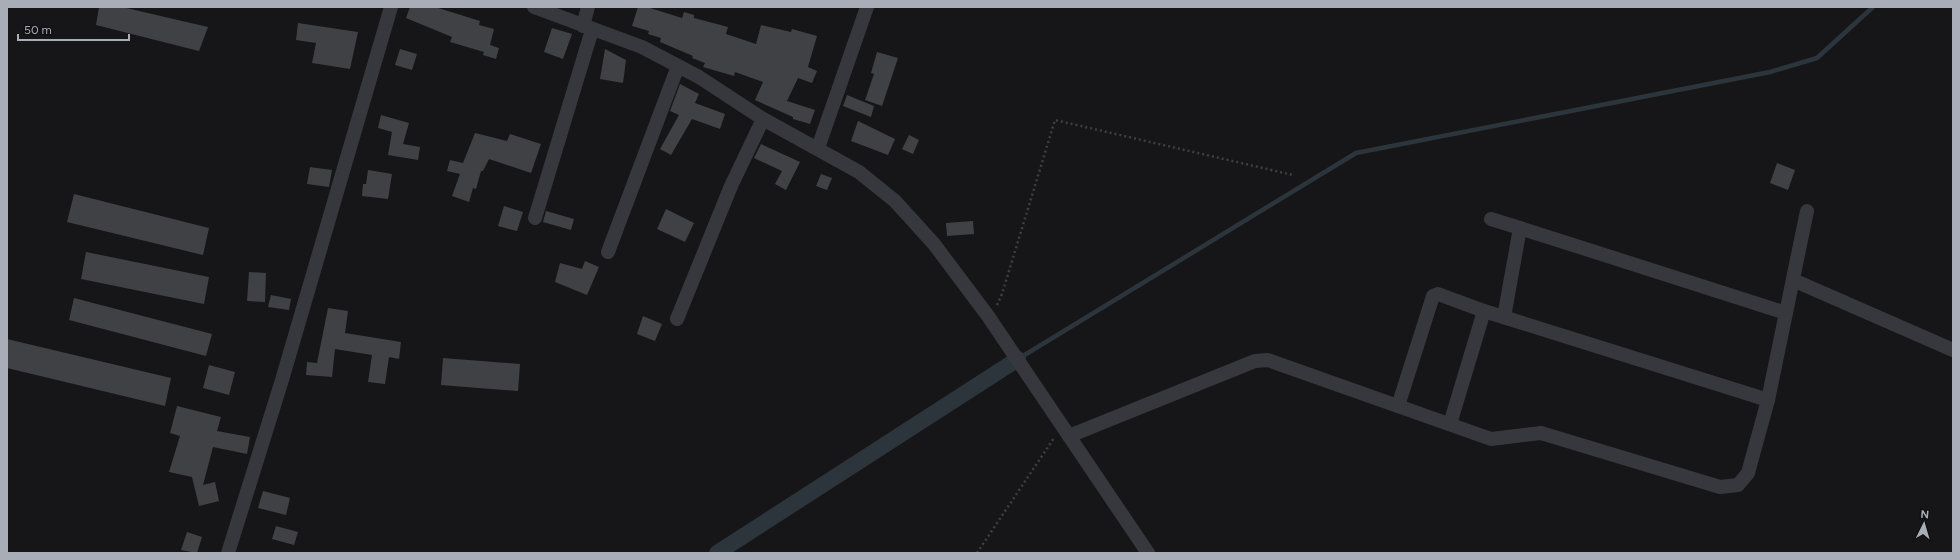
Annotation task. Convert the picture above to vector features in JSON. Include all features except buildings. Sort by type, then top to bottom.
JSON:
[{"type":"street","points":[[228,553],[282,380],[391,7]]},
{"type":"street","points":[[534,7],[642,47],[699,77],[764,119],[859,172],[895,201],[934,244],[988,316],[1148,553]]},
{"type":"street","points":[[535,218],[588,28],[588,7]]},
{"type":"street","points":[[818,148],[867,7]]},
{"type":"street","points":[[608,252],[678,66]]},
{"type":"street","points":[[677,318],[731,186],[764,119]]},
{"type":"street","points":[[1066,431],[1255,361],[1268,360],[1491,439],[1541,433],[1720,487],[1738,485],[1748,473],[1768,400],[1806,211]]},
{"type":"street","points":[[1491,219],[1786,313]]},
{"type":"street","points":[[1504,317],[1520,228]]},
{"type":"street","points":[[1793,280],[1953,350]]},
{"type":"street","points":[[1398,406],[1433,296],[1438,294],[1484,311],[1768,400]]},
{"type":"street","points":[[1450,424],[1484,311]]},
{"type":"path","points":[[988,316],[995,311],[1002,294],[1054,120],[1292,175]]},
{"type":"path","points":[[978,553],[1066,431]]},
{"type":"waterway","points":[[1018,359],[1356,153],[1770,72],[1817,58],[1873,7]]},
{"type":"waterway","points":[[717,553],[1018,359]]}]
